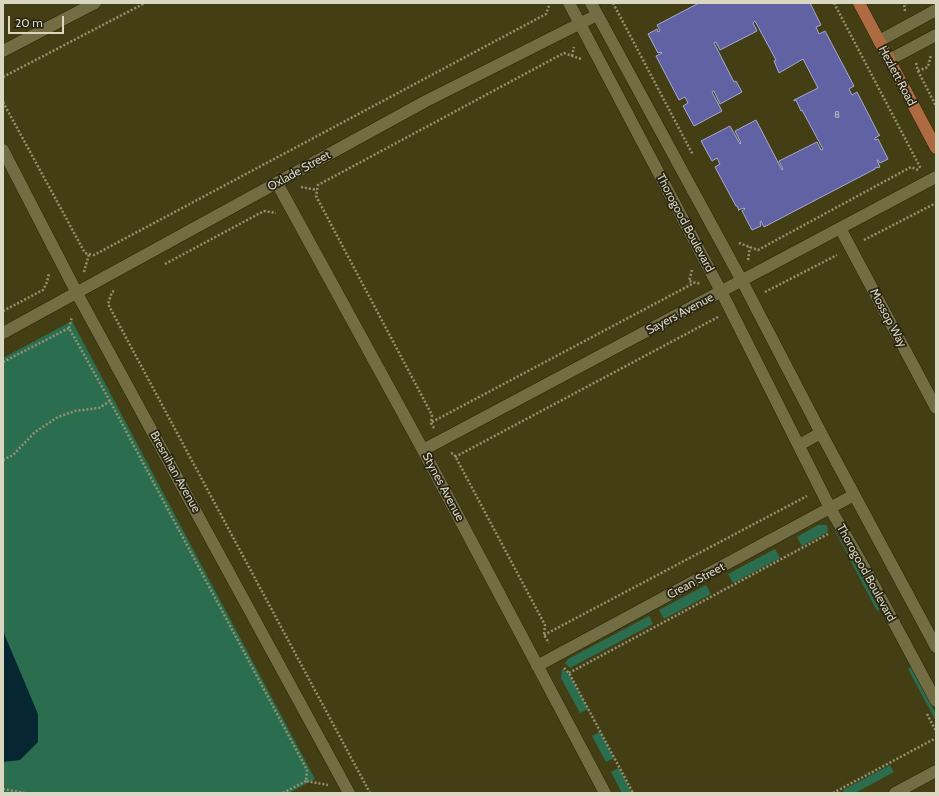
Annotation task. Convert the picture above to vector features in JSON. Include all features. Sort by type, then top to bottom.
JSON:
[{"type":"main road","name":"Hezlett Road","points":[[859,3],[936,148]]},
{"type":"street","points":[[3,51],[95,3]]},
{"type":"street","name":"Thorogood Boulevard","points":[[569,3],[721,292],[799,445],[825,511],[869,576],[936,701]]},
{"type":"street","name":"Thorogood Boulevard","points":[[591,3],[742,281],[821,433],[936,647]]},
{"type":"street","points":[[879,41],[936,10]]},
{"type":"street","name":"Oxlade Street","points":[[3,332],[78,293],[137,259],[426,101],[579,22],[597,15]]},
{"type":"street","points":[[889,60],[936,36]]},
{"type":"street","name":"Bresnihan Avenue","points":[[3,150],[345,791]]},
{"type":"street","name":"Sayers Avenue","points":[[423,450],[936,177]]},
{"type":"street","name":"Stynes Avenue","points":[[277,183],[423,450],[605,793]]},
{"type":"street","name":"Mossop Way","points":[[840,228],[936,408]]},
{"type":"street","points":[[799,445],[821,433]]},
{"type":"street","name":"Crean Street","points":[[537,666],[854,495]]},
{"type":"street","points":[[895,793],[936,771]]},
{"type":"path","points":[[3,77],[145,3]]},
{"type":"path","points":[[3,102],[85,253],[94,255],[546,14],[550,3]]},
{"type":"path","points":[[613,3],[695,158]]},
{"type":"path","points":[[739,242],[758,250],[910,167],[922,171],[834,3]]},
{"type":"path","points":[[932,51],[928,67],[918,71],[936,106]]},
{"type":"path","points":[[581,60],[564,53],[318,185],[316,196],[432,415],[431,423],[446,451],[454,454],[545,625],[544,635],[562,666],[569,673],[633,793]]},
{"type":"path","points":[[751,299],[936,203]]},
{"type":"path","points":[[161,266],[264,211],[282,213]]},
{"type":"path","points":[[3,311],[43,290],[49,274],[46,267]]},
{"type":"path","points":[[692,270],[689,280],[701,284],[716,310],[714,319]]},
{"type":"path","points":[[431,423],[694,282]]},
{"type":"path","points":[[119,288],[112,292],[108,304],[370,793]]},
{"type":"path","points":[[455,457],[730,310]]},
{"type":"path","points":[[714,319],[718,321]]},
{"type":"path","points":[[3,362],[69,328],[110,401],[307,770],[306,781]]},
{"type":"path","points":[[3,460],[13,454],[35,432],[58,418],[75,411],[99,408],[110,401]]},
{"type":"path","points":[[544,635],[811,494],[825,511],[832,533],[569,673]]},
{"type":"path","points":[[925,709],[936,730]]},
{"type":"path","points":[[833,793],[936,738]]},
{"type":"path","points":[[283,793],[306,781],[345,791]]},
{"type":"path","points":[[3,790],[25,793]]},
{"type":"green space","points":[[72,321],[315,779],[289,793],[3,793],[3,358]]},
{"type":"green space","points":[[818,525],[827,525],[828,532],[802,546],[797,537]]},
{"type":"green space","points":[[836,529],[840,533],[880,609],[877,611],[835,531]]},
{"type":"green space","points":[[775,549],[780,558],[733,583],[728,574]]},
{"type":"green space","points":[[706,585],[711,594],[664,619],[659,610]]},
{"type":"green space","points":[[649,616],[653,624],[570,668],[565,663],[568,659]]},
{"type":"green space","points":[[911,667],[936,714],[936,721],[908,669]]},
{"type":"green space","points":[[562,669],[569,674],[588,709],[580,713],[561,678]]},
{"type":"green space","points":[[600,732],[614,758],[606,762],[592,736]]},
{"type":"green space","points":[[890,765],[894,772],[855,793],[844,793],[843,790]]},
{"type":"green space","points":[[619,768],[632,793],[622,793],[611,772]]},
{"type":"water","points":[[3,631],[38,714],[38,742],[20,760],[3,762]]},
{"type":"building","points":[[699,3],[810,3],[821,25],[816,27],[819,34],[825,31],[854,86],[849,89],[852,95],[857,92],[880,135],[875,138],[875,140],[878,139],[888,159],[880,163],[877,160],[880,167],[875,168],[764,227],[761,221],[761,226],[752,230],[742,211],[745,209],[739,210],[736,206],[715,167],[720,164],[717,158],[712,161],[701,141],[730,126],[740,144],[741,143],[735,131],[756,120],[782,170],[783,169],[779,161],[817,142],[821,150],[823,149],[796,100],[794,101],[818,88],[803,59],[779,73],[774,61],[776,60],[755,21],[753,23],[757,31],[720,50],[716,42],[714,43],[734,82],[736,81],[742,92],[720,104],[714,91],[712,92],[722,111],[694,126],[683,106],[688,103],[685,97],[679,100],[656,56],[662,53],[658,53],[648,34],[657,29],[658,32],[660,31],[657,25]]}]
